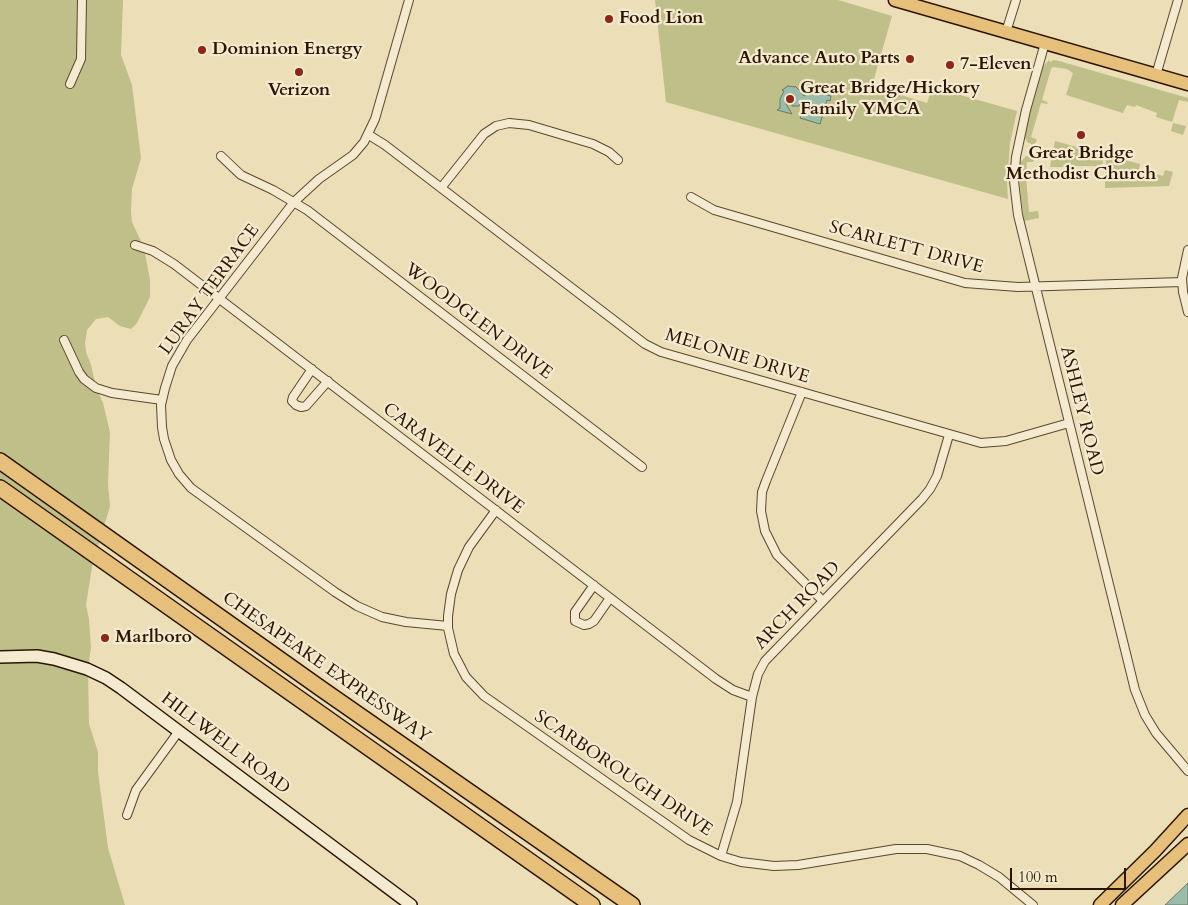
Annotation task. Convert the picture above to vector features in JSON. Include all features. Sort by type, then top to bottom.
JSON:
[{"type":"highway","name":"CHESAPEAKE EXPRESSWAY","points":[[0,461],[632,905]]},
{"type":"highway","points":[[0,488],[592,905]]},
{"type":"highway","points":[[601,883],[641,905]]},
{"type":"highway","points":[[569,889],[587,905]]},
{"type":"main road","points":[[895,0],[1188,84]]},
{"type":"main road","points":[[1100,905],[1155,851],[1188,815]]},
{"type":"main road","points":[[1122,905],[1188,844]]},
{"type":"street","points":[[70,84],[81,59],[82,0]]},
{"type":"street","name":"LURAY TERRACE","points":[[409,0],[369,135],[353,155],[312,185],[294,202],[178,354],[167,381],[162,400],[162,427],[168,453],[179,474],[199,496],[357,606],[396,621],[448,626]]},
{"type":"street","points":[[1006,32],[1016,0]]},
{"type":"street","points":[[1156,75],[1178,0]]},
{"type":"street","name":"ASHLEY ROAD","points":[[1045,43],[1021,126],[1016,157],[1014,181],[1018,215],[1135,690],[1145,715],[1156,733],[1188,771]]},
{"type":"street","points":[[441,188],[484,134],[496,126],[509,122],[530,125],[593,144],[609,152],[618,160]]},
{"type":"street","name":"MELONIE DRIVE","points":[[369,135],[385,145],[646,344],[666,354],[981,443],[997,443],[1069,423]]},
{"type":"street","name":"WOODGLEN DRIVE","points":[[222,156],[241,175],[307,210],[642,467]]},
{"type":"street","name":"SCARLETT DRIVE","points":[[691,197],[714,210],[965,283],[1035,286],[1182,282]]},
{"type":"street","name":"CARAVELLE DRIVE","points":[[135,245],[160,254],[726,686],[752,697]]},
{"type":"street","points":[[1188,250],[1182,282],[1188,312]]},
{"type":"street","points":[[64,340],[78,372],[96,388],[112,393],[162,400]]},
{"type":"street","points":[[312,369],[293,397],[292,401],[296,405],[306,406],[328,381]]},
{"type":"street","points":[[802,392],[766,481],[761,511],[765,531],[777,555],[822,601]]},
{"type":"street","name":"ARCH ROAD","points":[[721,856],[737,802],[752,697],[758,674],[765,661],[930,489],[937,476],[949,435]]},
{"type":"street","name":"SCARBOROUGH DRIVE","points":[[496,510],[469,547],[458,570],[451,594],[448,626],[454,654],[460,668],[475,688],[484,696],[688,840],[721,856],[741,862],[774,866],[798,865],[896,849],[927,849],[960,856],[979,865],[999,877],[1032,905]]},
{"type":"street","points":[[594,585],[575,612],[575,621],[584,625],[594,621],[610,598]]},
{"type":"street","name":"HILLWELL ROAD","points":[[0,657],[37,656],[67,662],[87,669],[121,688],[411,905]]},
{"type":"street","points":[[127,815],[136,790],[179,731]]},
{"type":"green space","points":[[0,0],[123,0],[121,55],[132,85],[141,158],[132,189],[132,222],[144,248],[150,280],[150,297],[137,323],[131,329],[120,326],[108,317],[96,319],[87,330],[85,343],[110,432],[108,484],[110,506],[92,567],[86,605],[91,648],[88,669],[89,724],[98,752],[98,772],[108,848],[125,905],[0,905]]},
{"type":"green space","name":"Great Bridge/Hickory Family YMCA","points":[[655,0],[838,0],[892,16],[872,86],[927,103],[932,87],[1017,111],[1010,143],[1007,183],[1008,199],[666,102]]},
{"type":"green space","points":[[1049,60],[1050,62],[1054,60],[1059,61],[1188,98],[1188,102],[1179,100],[1172,122],[1156,117],[1157,113],[1136,105],[1135,107],[1127,105],[1123,113],[1066,95],[1073,73],[1067,69],[1053,67],[1042,100],[1048,104],[1041,103],[1031,137],[1037,141],[1033,145],[1027,142],[1024,134],[1043,67]]},
{"type":"green space","points":[[1173,123],[1186,126],[1183,135],[1171,131]]},
{"type":"green space","points":[[1055,141],[1103,154],[1103,163],[1095,170],[1095,166],[1073,166],[1071,173],[1070,167],[1050,167]]},
{"type":"green space","points":[[1106,155],[1140,164],[1139,169],[1163,176],[1165,170],[1173,172],[1169,186],[1105,188]]},
{"type":"green space","points":[[1026,156],[1031,156],[1034,160],[1033,162],[1027,162],[1026,177],[1029,212],[1038,211],[1039,218],[1024,221],[1019,178],[1020,163]]},
{"type":"shaded area","points":[[788,86],[795,86],[800,91],[802,88],[805,89],[806,91],[801,92],[804,96],[808,90],[831,96],[830,101],[827,100],[820,124],[800,118],[805,102],[801,100],[799,106],[792,106],[794,99],[792,98],[795,96],[793,94],[788,95],[786,104],[792,114],[777,110],[780,108],[780,99],[784,91],[782,90]]},
{"type":"shaded area","points":[[1188,883],[1188,905],[1165,905]]},
{"type":"place","name":"Food Lion","points":[[609,19]]},
{"type":"place","name":"Dominion Energy","points":[[202,50]]},
{"type":"place","name":"Advance Auto Parts","points":[[910,59]]},
{"type":"place","name":"7-Eleven","points":[[950,65]]},
{"type":"place","name":"Verizon","points":[[299,72]]},
{"type":"place","name":"Great Bridge/Hickory Family YMCA","points":[[790,99]]},
{"type":"place","name":"Great Bridge Methodist Church","points":[[1081,135]]},
{"type":"place","name":"Marlboro","points":[[105,638]]}]
